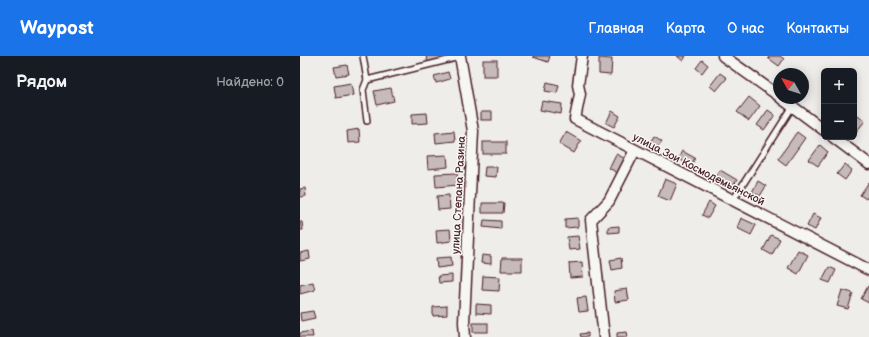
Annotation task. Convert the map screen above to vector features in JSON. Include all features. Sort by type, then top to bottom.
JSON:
[{"type":"street","name":"улица Степана Разина","points":[[460,56],[473,131],[464,322],[465,337]]},
{"type":"street","name":"улица Зои Космодемьянской","points":[[582,56],[578,85],[580,94],[575,118],[869,270]]},
{"type":"street","points":[[723,56],[773,92]]},
{"type":"street","points":[[790,104],[821,128]]},
{"type":"street","points":[[838,140],[869,164]]},
{"type":"street","points":[[604,337],[590,220],[609,200],[636,150]]},
{"type":"lane","points":[[363,56],[367,80],[363,90],[367,121]]},
{"type":"lane","points":[[367,80],[460,56]]},
{"type":"lane","points":[[733,200],[793,106]]},
{"type":"building","points":[[426,56],[445,56],[445,58],[428,63]]},
{"type":"building","points":[[533,56],[550,56],[548,62]]},
{"type":"building","points":[[677,56],[686,56],[683,61]]},
{"type":"building","points":[[770,56],[780,56],[784,59],[779,66],[768,58]]},
{"type":"building","points":[[599,58],[612,59],[611,75],[599,74]]},
{"type":"building","points":[[483,60],[497,60],[497,76],[483,76]]},
{"type":"building","points":[[702,60],[708,65],[702,73],[696,68]]},
{"type":"building","points":[[347,65],[349,74],[336,76],[334,67]]},
{"type":"building","points":[[448,72],[450,79],[436,83],[434,76]]},
{"type":"building","points":[[720,73],[727,78],[716,91],[710,86]]},
{"type":"building","points":[[547,82],[559,85],[557,93],[545,91]]},
{"type":"building","points":[[351,83],[353,95],[336,98],[334,86]]},
{"type":"building","points":[[391,88],[394,101],[377,105],[374,91]]},
{"type":"building","points":[[749,97],[760,106],[749,121],[737,112]]},
{"type":"building","points":[[542,101],[562,104],[561,114],[540,110]]},
{"type":"building","points":[[768,110],[775,115],[764,130],[757,125]]},
{"type":"building","points":[[612,111],[620,116],[614,127],[606,123]]},
{"type":"building","points":[[481,112],[492,112],[492,120],[481,120]]},
{"type":"building","points":[[427,113],[428,123],[412,124],[412,114]]},
{"type":"building","points":[[858,115],[865,121],[857,131]]},
{"type":"building","points":[[359,129],[360,142],[348,143],[347,131]]},
{"type":"building","points":[[454,131],[455,141],[436,143],[435,133]]},
{"type":"building","points":[[566,132],[581,141],[574,153],[559,144]]},
{"type":"building","points":[[797,132],[805,138],[786,165],[778,159]]},
{"type":"building","points":[[654,136],[662,141],[656,149],[649,144]]},
{"type":"building","points":[[483,142],[506,142],[506,154],[483,154]]},
{"type":"building","points":[[820,145],[828,152],[818,166],[809,160]]},
{"type":"building","points":[[682,151],[695,158],[691,166],[678,159]]},
{"type":"building","points":[[616,154],[626,159],[619,174],[609,168]]},
{"type":"building","points":[[447,155],[448,167],[428,169],[427,156]]},
{"type":"building","points":[[845,164],[852,170],[845,180],[837,174]]},
{"type":"building","points":[[485,167],[497,167],[496,177],[484,176]]},
{"type":"building","points":[[720,170],[737,180],[732,188],[715,178]]},
{"type":"building","points":[[457,173],[458,185],[436,187],[435,174]]},
{"type":"building","points":[[665,179],[677,184],[670,201],[658,196]]},
{"type":"building","points":[[758,181],[766,186],[760,196],[752,192]]},
{"type":"building","points":[[869,182],[869,195],[866,199],[860,195]]},
{"type":"building","points":[[305,188],[306,196],[300,197],[300,189]]},
{"type":"building","points":[[449,195],[450,209],[438,210],[437,196]]},
{"type":"building","points":[[709,202],[715,206],[708,218],[702,215]]},
{"type":"building","points":[[482,203],[504,203],[503,213],[482,213]]},
{"type":"building","points":[[813,214],[821,218],[815,230],[807,226]]},
{"type":"building","points":[[578,218],[578,227],[565,228],[565,219]]},
{"type":"building","points":[[741,218],[756,225],[751,235],[737,228]]},
{"type":"building","points":[[484,220],[501,221],[501,229],[483,227]]},
{"type":"building","points":[[300,222],[302,222],[303,230],[300,230]]},
{"type":"building","points":[[619,226],[619,232],[608,233],[608,227]]},
{"type":"building","points":[[450,229],[451,241],[437,243],[436,230]]},
{"type":"building","points":[[771,235],[780,239],[772,255],[763,250]]},
{"type":"building","points":[[578,236],[580,249],[569,250],[567,237]]},
{"type":"building","points":[[798,250],[808,255],[798,274],[788,268]]},
{"type":"building","points":[[309,251],[310,259],[300,261],[300,253]]},
{"type":"building","points":[[482,255],[491,256],[491,264],[481,263]]},
{"type":"building","points":[[451,257],[452,266],[437,268],[436,258]]},
{"type":"building","points":[[502,258],[522,258],[522,271],[501,271]]},
{"type":"building","points":[[621,258],[622,268],[612,270],[610,260]]},
{"type":"building","points":[[582,262],[583,277],[570,278],[569,263]]},
{"type":"building","points":[[829,267],[836,270],[830,283],[822,280]]},
{"type":"building","points":[[452,275],[452,282],[439,283],[438,276]]},
{"type":"building","points":[[483,276],[500,277],[499,291],[482,290]]},
{"type":"building","points":[[313,282],[315,290],[300,294],[300,285]]},
{"type":"building","points":[[869,286],[869,303],[861,299]]},
{"type":"building","points":[[627,289],[629,300],[615,302],[614,291]]},
{"type":"building","points":[[842,290],[853,293],[848,309],[837,306]]},
{"type":"building","points":[[586,297],[588,311],[579,312],[577,298]]},
{"type":"building","points":[[476,304],[491,305],[491,314],[476,313]]},
{"type":"building","points":[[447,306],[447,315],[433,316],[433,307]]},
{"type":"building","points":[[313,311],[315,318],[301,321],[300,313]]},
{"type":"building","points":[[473,323],[488,323],[488,332],[473,332]]},
{"type":"building","points":[[312,331],[313,337],[300,337],[300,333]]},
{"type":"building","points":[[627,332],[628,337],[617,337],[617,333]]},
{"type":"building","points":[[588,333],[588,337],[581,337],[580,334]]}]
